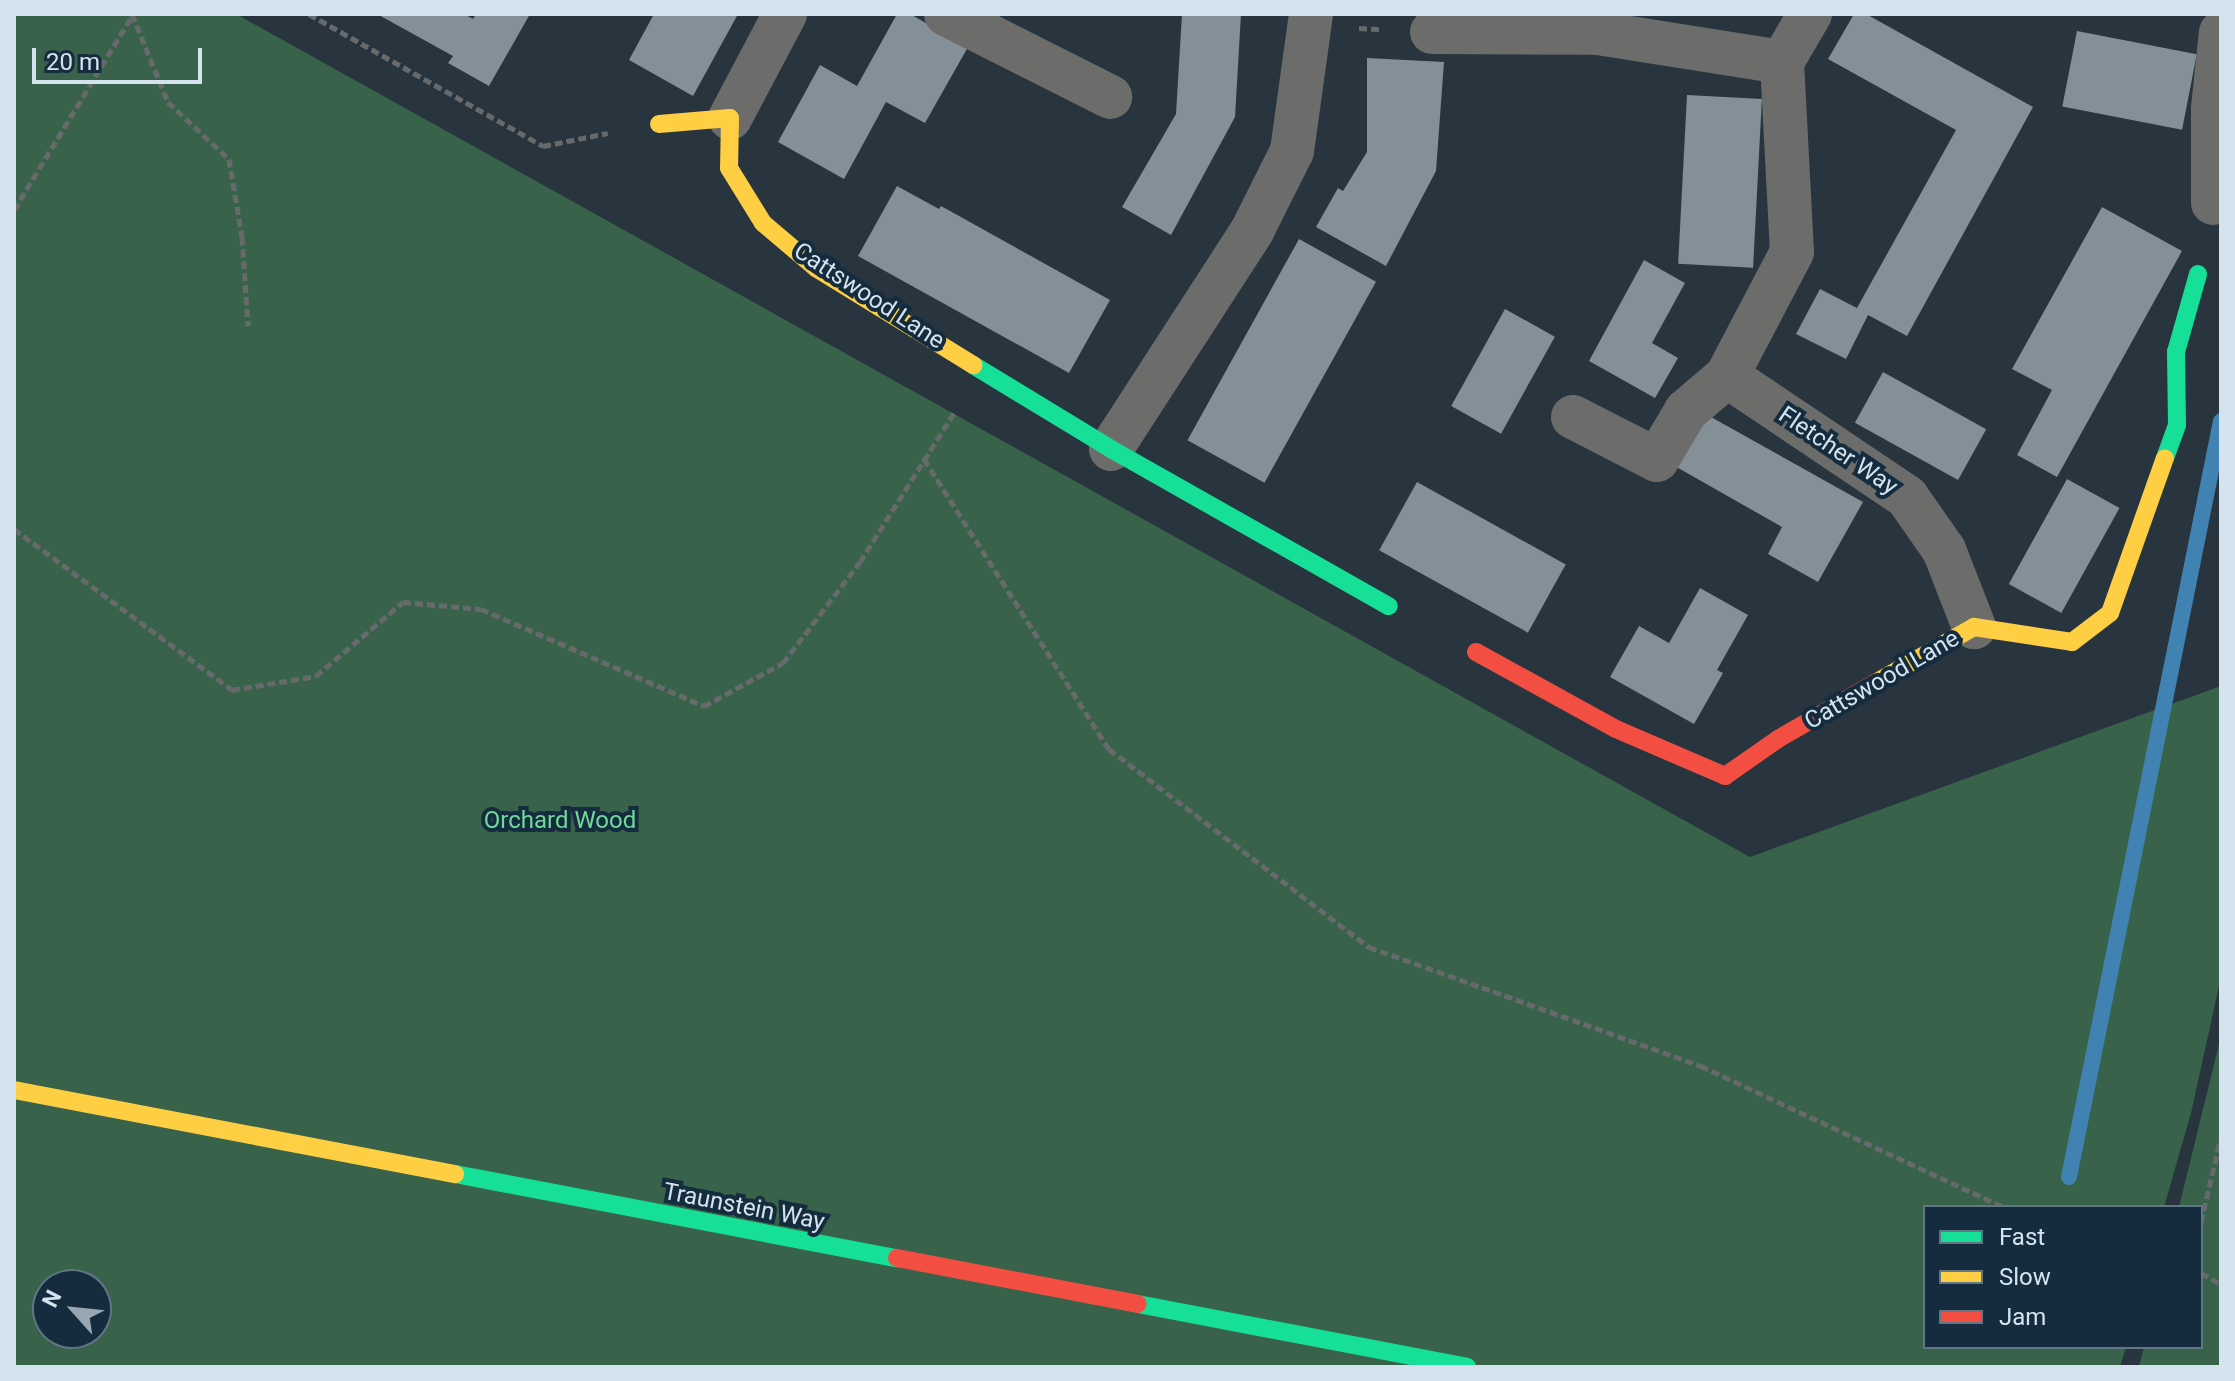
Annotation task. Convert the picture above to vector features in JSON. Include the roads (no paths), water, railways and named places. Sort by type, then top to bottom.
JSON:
[{"type":"main road","points":[[659,124],[730,118]]},
{"type":"main road","name":"Cattswood Lane","points":[[730,118],[729,168],[763,223],[816,268],[1111,449],[1389,606]]},
{"type":"main road","name":"Cattswood Lane","points":[[1476,652],[1616,729],[1725,776],[1778,739],[1974,627],[2072,642],[2110,613],[2177,425],[2176,352],[2198,274]]},
{"type":"main road","name":"Traunstein Way","points":[[14,1090],[1467,1367]]},
{"type":"street","points":[[730,118],[785,14]]},
{"type":"street","points":[[946,14],[1110,97]]},
{"type":"street","points":[[1573,417],[1657,460],[1686,411],[1727,376],[1792,252],[1782,62],[1810,14]]},
{"type":"street","points":[[2195,14],[2221,19]]},
{"type":"street","points":[[1111,449],[1252,231],[1292,151],[1310,19]]},
{"type":"street","points":[[1432,32],[1598,33],[1782,62]]},
{"type":"street","points":[[2213,203],[2213,108],[2221,32]]},
{"type":"street","name":"Fletcher Way","points":[[1727,376],[1907,497],[1944,550],[1974,627]]},
{"type":"waterway","points":[[2069,1177],[2221,421]]},
{"type":"park label","name":"Orchard Wood","points":[[560,821]]}]
